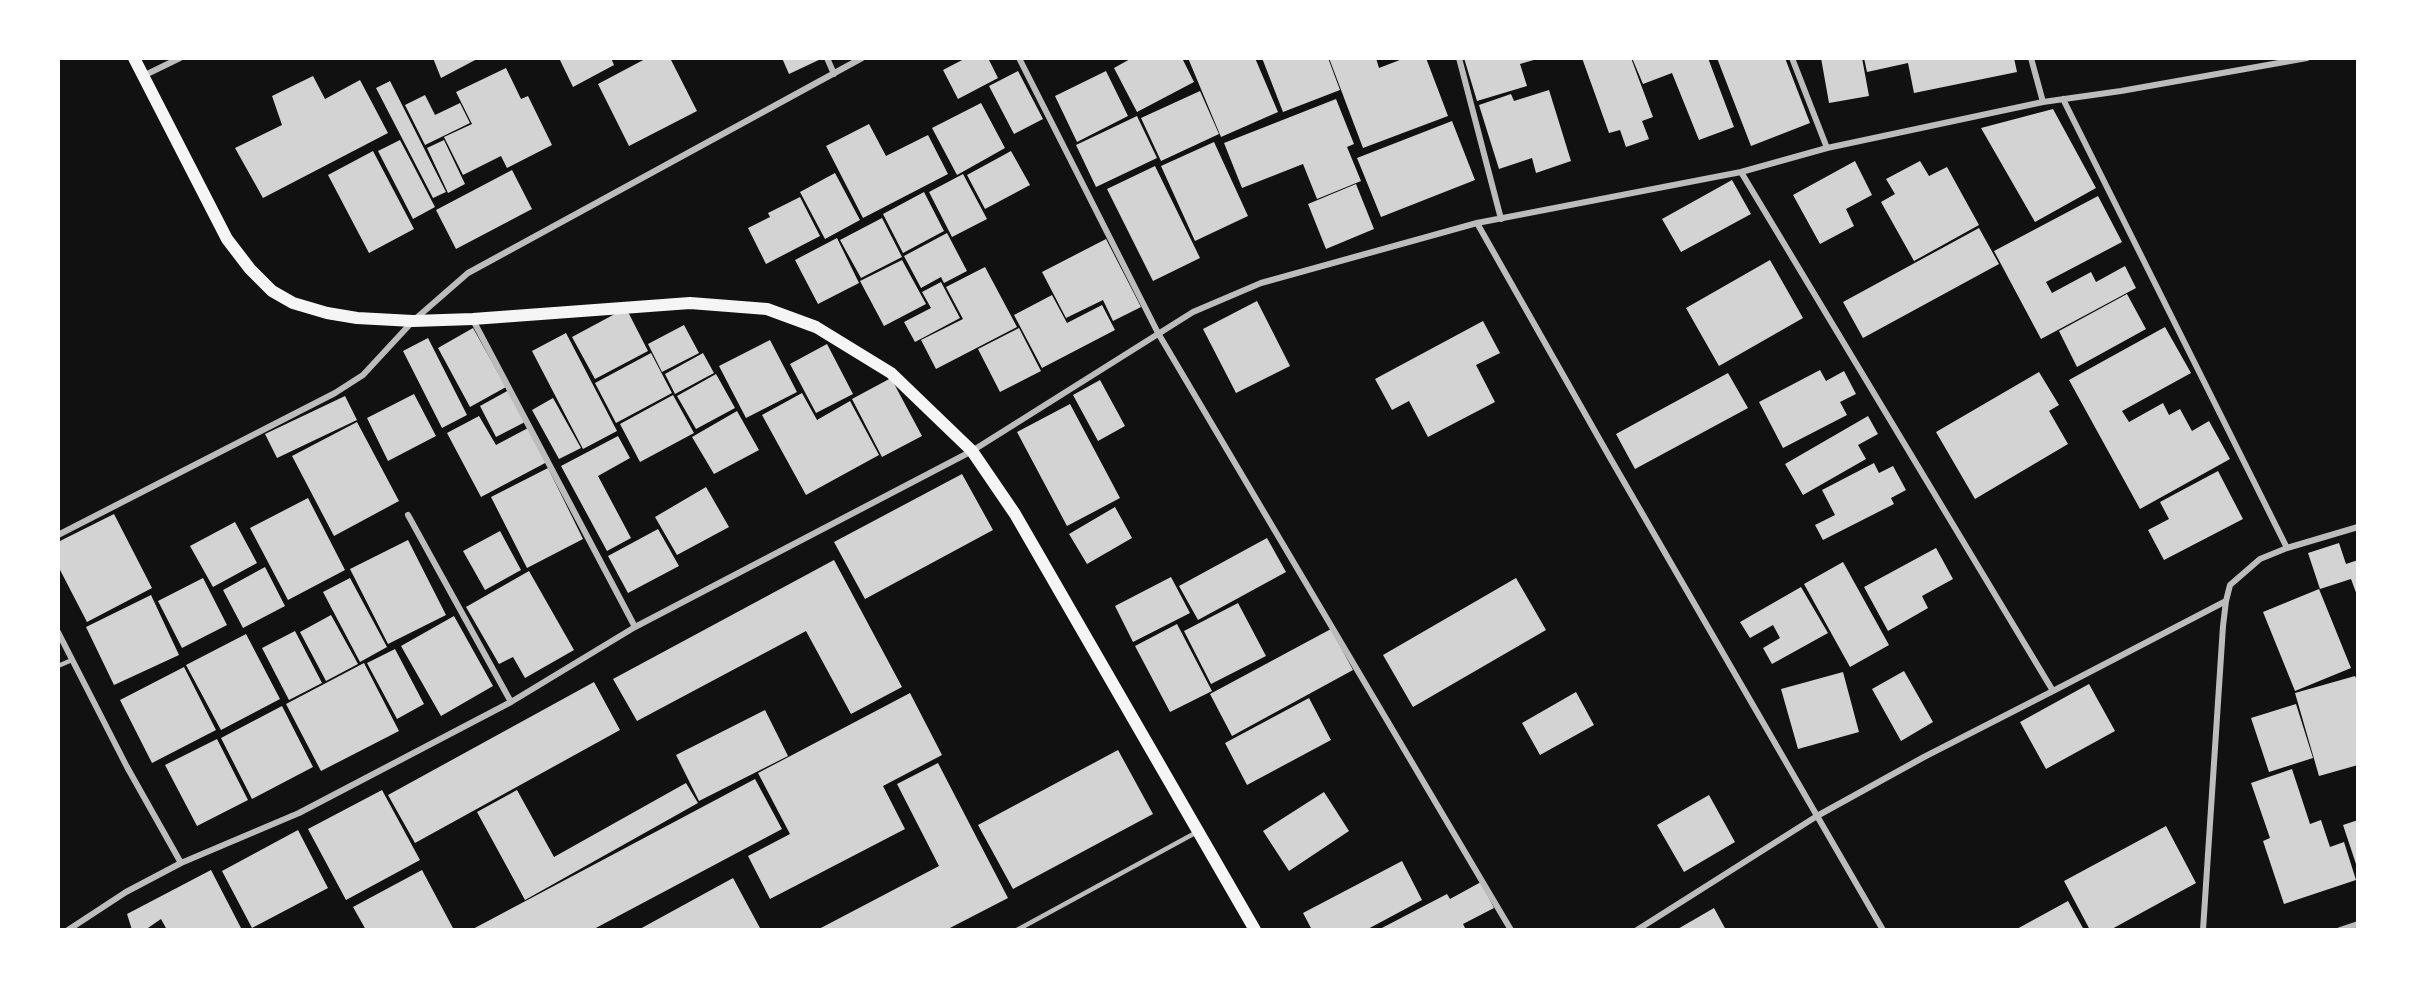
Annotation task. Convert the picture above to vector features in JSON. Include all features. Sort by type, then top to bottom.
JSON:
[{"type":"main road","points":[[134,58],[227,239],[250,269],[272,291],[293,303],[327,313],[357,318],[413,321],[473,319],[690,303],[767,309],[816,327],[891,374],[972,451],[1015,514],[1255,930]]},
{"type":"street","points":[[142,76],[180,58]]},
{"type":"street","points":[[827,58],[834,74]]},
{"type":"street","points":[[58,535],[335,393],[363,375],[413,321],[468,273],[862,58]]},
{"type":"street","points":[[1019,58],[1158,333],[1511,930]]},
{"type":"street","points":[[1459,58],[1501,219]]},
{"type":"street","points":[[1792,58],[1827,148]]},
{"type":"street","points":[[2031,58],[2043,102]]},
{"type":"street","points":[[68,930],[126,892],[181,863],[299,813],[511,702],[634,627],[972,451],[1193,312],[1261,283],[1477,223],[1741,172],[1827,148],[2043,102],[2307,58]]},
{"type":"street","points":[[2063,99],[2287,548]]},
{"type":"street","points":[[1741,172],[2053,690]]},
{"type":"street","points":[[1477,223],[1883,930]]},
{"type":"street","points":[[473,319],[634,627]]},
{"type":"street","points":[[408,515],[511,702]]},
{"type":"street","points":[[2203,930],[2226,601],[2230,585],[2260,559],[2287,548],[2358,527]]},
{"type":"street","points":[[1637,930],[1817,816],[1924,757],[2226,601]]},
{"type":"street","points":[[58,632],[127,767],[181,863]]},
{"type":"street","points":[[2340,930],[2358,924]]},
{"type":"lane","points":[[58,666],[72,660]]},
{"type":"lane","points":[[1017,930],[1197,832]]},
{"type":"building","points":[[433,58],[479,58],[441,78]]},
{"type":"building","points":[[559,58],[611,58],[614,65],[573,87]]},
{"type":"building","points":[[647,58],[670,58],[697,111],[629,146],[598,84]]},
{"type":"building","points":[[782,58],[823,58],[789,74]]},
{"type":"building","points":[[966,58],[988,58],[998,78],[958,99],[943,70]]},
{"type":"building","points":[[1132,58],[1182,58],[1194,82],[1137,112],[1114,68]]},
{"type":"building","points":[[1188,58],[1255,58],[1278,112],[1221,137]]},
{"type":"building","points":[[1262,58],[1328,58],[1340,90],[1283,112]]},
{"type":"building","points":[[1329,58],[1376,58],[1379,68],[1405,58],[1426,58],[1448,116],[1363,148]]},
{"type":"building","points":[[1464,58],[1537,59],[1520,64],[1527,86],[1477,101]]},
{"type":"building","points":[[1582,58],[1631,58],[1653,117],[1642,121],[1649,139],[1626,147],[1620,130],[1609,133]]},
{"type":"building","points":[[1632,58],[1708,58],[1734,127],[1699,140],[1672,73],[1643,84]]},
{"type":"building","points":[[1717,58],[1785,58],[1810,123],[1751,146]]},
{"type":"building","points":[[1821,58],[1862,58],[1869,96],[1829,103]]},
{"type":"building","points":[[1864,58],[2014,58],[2017,72],[1914,93],[1908,63],[1867,72]]},
{"type":"building","points":[[506,68],[521,99],[528,96],[552,145],[507,168],[501,156],[463,175],[444,137],[472,124],[456,92]]},
{"type":"building","points":[[1018,71],[1043,119],[1014,134],[989,86]]},
{"type":"building","points":[[1106,71],[1128,116],[1077,142],[1055,96]]},
{"type":"building","points":[[313,76],[325,99],[360,80],[388,133],[263,198],[235,148],[282,125],[272,96]]},
{"type":"building","points":[[390,81],[446,192],[433,198],[376,88]]},
{"type":"building","points":[[1549,90],[1571,161],[1536,173],[1532,158],[1499,169],[1479,105],[1511,94],[1514,101]]},
{"type":"building","points":[[1200,91],[1219,134],[1161,161],[1141,118]]},
{"type":"building","points":[[425,95],[435,115],[460,103],[470,123],[425,145],[405,105]]},
{"type":"building","points":[[1336,99],[1354,144],[1347,147],[1361,181],[1317,199],[1303,164],[1242,188],[1224,143]]},
{"type":"building","points":[[981,103],[1005,148],[957,175],[932,128]]},
{"type":"building","points":[[2053,109],[2096,188],[2035,222],[1981,128]]},
{"type":"building","points":[[1137,116],[1157,158],[1096,187],[1076,145]]},
{"type":"building","points":[[1452,121],[1475,180],[1381,217],[1357,158]]},
{"type":"building","points":[[869,124],[886,156],[928,135],[948,174],[863,218],[826,146]]},
{"type":"building","points":[[400,140],[435,207],[413,219],[378,151]]},
{"type":"building","points":[[444,140],[465,184],[448,193],[427,148]]},
{"type":"building","points":[[1214,142],[1248,216],[1195,241],[1161,166]]},
{"type":"building","points":[[373,151],[414,229],[369,253],[328,175]]},
{"type":"building","points":[[1011,151],[1030,185],[985,209],[967,175]]},
{"type":"building","points":[[1855,161],[1872,195],[1846,209],[1854,226],[1820,244],[1793,195]]},
{"type":"building","points":[[1920,161],[1929,176],[1947,167],[1979,225],[1914,261],[1881,202],[1895,194],[1886,179]]},
{"type":"building","points":[[1155,166],[1200,258],[1153,281],[1107,189]]},
{"type":"building","points":[[512,170],[532,209],[456,249],[436,210]]},
{"type":"building","points":[[835,173],[860,220],[825,239],[800,192]]},
{"type":"building","points":[[963,174],[987,219],[952,237],[929,192]]},
{"type":"building","points":[[1732,180],[1751,214],[1681,252],[1662,219]]},
{"type":"building","points":[[1356,184],[1374,229],[1326,249],[1308,204]]},
{"type":"building","points":[[924,192],[944,231],[903,253],[883,214]]},
{"type":"building","points":[[2098,196],[2122,242],[2046,282],[2052,293],[2091,272],[2096,282],[2125,266],[2136,288],[2041,339],[1994,251]]},
{"type":"building","points":[[800,197],[820,236],[766,264],[748,228],[770,217],[768,213]]},
{"type":"building","points":[[882,218],[902,257],[861,278],[840,240]]},
{"type":"building","points":[[1979,228],[1999,264],[1863,338],[1843,302]]},
{"type":"building","points":[[947,233],[967,271],[944,283],[941,277],[921,288],[904,256]]},
{"type":"building","points":[[837,238],[859,283],[818,304],[795,260]]},
{"type":"building","points":[[1106,239],[1141,307],[1113,321],[1103,300],[1066,318],[1042,272]]},
{"type":"building","points":[[902,260],[926,304],[884,326],[860,281]]},
{"type":"building","points":[[1770,260],[1803,318],[1719,366],[1686,308]]},
{"type":"building","points":[[985,267],[1017,327],[936,369],[921,340],[963,319],[946,287]]},
{"type":"building","points":[[941,282],[960,318],[915,342],[904,322],[931,308],[922,292]]},
{"type":"building","points":[[2127,294],[2146,329],[2077,367],[2059,331]]},
{"type":"building","points":[[1052,295],[1067,323],[1102,305],[1115,330],[1042,368],[1014,315]]},
{"type":"building","points":[[1257,301],[1290,366],[1236,393],[1203,329]]},
{"type":"building","points":[[626,308],[648,351],[595,379],[572,337]]},
{"type":"building","points":[[1483,321],[1500,353],[1476,365],[1495,402],[1428,437],[1409,401],[1392,410],[1375,379]]},
{"type":"building","points":[[684,325],[699,353],[662,372],[648,344]]},
{"type":"building","points":[[2165,327],[2191,373],[2122,411],[2129,422],[2163,403],[2169,415],[2180,409],[2192,431],[2209,421],[2230,459],[2140,509],[2069,380]]},
{"type":"building","points":[[473,328],[506,387],[470,407],[438,348]]},
{"type":"building","points":[[1019,328],[1041,371],[1000,392],[978,349]]},
{"type":"building","points":[[566,333],[617,431],[583,449],[532,351]]},
{"type":"building","points":[[428,338],[467,415],[442,428],[403,351]]},
{"type":"building","points":[[770,340],[797,392],[746,418],[719,366]]},
{"type":"building","points":[[827,344],[853,394],[816,413],[790,364]]},
{"type":"building","points":[[651,353],[672,393],[616,423],[595,383]]},
{"type":"building","points":[[703,353],[714,373],[675,394],[665,374]]},
{"type":"building","points":[[1820,370],[1826,381],[1844,371],[1856,394],[1840,402],[1847,415],[1783,448],[1759,402]]},
{"type":"building","points":[[2039,372],[2059,405],[2049,411],[2068,444],[1975,499],[1936,432]]},
{"type":"building","points":[[1728,373],[1748,408],[1635,469],[1616,434]]},
{"type":"building","points":[[716,374],[735,408],[696,429],[677,396]]},
{"type":"building","points":[[891,378],[922,436],[882,457],[852,399]]},
{"type":"building","points":[[1100,380],[1125,426],[1098,441],[1073,395]]},
{"type":"building","points":[[509,390],[525,422],[496,437],[480,406]]},
{"type":"building","points":[[802,393],[817,420],[850,401],[879,455],[806,495],[762,415]]},
{"type":"building","points":[[414,394],[436,436],[388,461],[367,418]]},
{"type":"building","points":[[673,395],[694,433],[640,462],[620,424]]},
{"type":"building","points":[[345,396],[357,420],[277,458],[265,434]]},
{"type":"building","points":[[553,398],[581,448],[559,459],[532,410]]},
{"type":"building","points":[[1070,404],[1120,498],[1067,526],[1017,432]]},
{"type":"building","points":[[737,411],[759,450],[714,474],[692,437]]},
{"type":"building","points":[[479,416],[496,445],[528,428],[547,462],[481,497],[447,433]]},
{"type":"building","points":[[1868,416],[1878,434],[1858,445],[1866,459],[1803,495],[1785,464]]},
{"type":"building","points":[[357,422],[399,501],[334,536],[292,456]]},
{"type":"building","points":[[618,436],[630,458],[598,476],[631,538],[607,551],[561,466]]},
{"type":"building","points":[[1874,463],[1879,473],[1893,466],[1906,490],[1891,498],[1894,504],[1823,540],[1815,525],[1835,515],[1822,490]]},
{"type":"building","points":[[548,468],[583,539],[527,568],[491,497]]},
{"type":"building","points":[[2218,471],[2243,519],[2164,560],[2148,530],[2169,519],[2160,502]]},
{"type":"building","points":[[962,474],[993,530],[865,599],[834,542]]},
{"type":"building","points":[[706,487],[729,527],[677,555],[655,517]]},
{"type":"building","points":[[308,498],[345,570],[288,600],[250,528]]},
{"type":"building","points":[[1115,507],[1132,538],[1087,564],[1069,534]]},
{"type":"building","points":[[114,514],[152,588],[87,622],[58,566],[58,542]]},
{"type":"building","points":[[235,522],[257,563],[213,587],[190,546]]},
{"type":"building","points":[[658,529],[679,566],[628,593],[608,556]]},
{"type":"building","points":[[500,531],[521,570],[485,590],[463,551]]},
{"type":"building","points":[[1267,538],[1286,572],[1198,620],[1179,586]]},
{"type":"building","points":[[408,540],[446,615],[388,644],[350,569]]},
{"type":"building","points":[[2339,543],[2346,564],[2358,560],[2358,598],[2351,579],[2320,589],[2308,553]]},
{"type":"building","points":[[1936,548],[1953,579],[1922,596],[1928,608],[1888,631],[1864,587]]},
{"type":"building","points":[[834,560],[902,687],[851,714],[806,631],[637,721],[613,679]]},
{"type":"building","points":[[1843,562],[1889,645],[1850,667],[1804,584]]},
{"type":"building","points":[[265,567],[285,606],[243,628],[223,590]]},
{"type":"building","points":[[529,571],[574,650],[525,678],[513,657],[499,664],[466,607]]},
{"type":"building","points":[[1171,577],[1190,613],[1133,642],[1115,606]]},
{"type":"building","points":[[203,578],[227,625],[182,648],[158,601]]},
{"type":"building","points":[[350,578],[387,647],[360,662],[323,592]]},
{"type":"building","points":[[1516,578],[1546,630],[1413,707],[1383,655]]},
{"type":"building","points":[[1801,587],[1828,633],[1772,664],[1763,648],[1780,638],[1773,625],[1750,638],[1740,622]]},
{"type":"building","points":[[2319,589],[2351,668],[2295,691],[2263,612]]},
{"type":"building","points":[[151,595],[179,655],[114,685],[86,627]]},
{"type":"building","points":[[1238,603],[1266,656],[1211,684],[1184,631]]},
{"type":"building","points":[[331,615],[358,664],[326,681],[300,632]]},
{"type":"building","points":[[454,616],[493,686],[441,716],[401,646]]},
{"type":"building","points":[[1177,624],[1212,691],[1170,712],[1135,646]]},
{"type":"building","points":[[1331,629],[1353,670],[1232,736],[1210,694]]},
{"type":"building","points":[[295,631],[322,683],[289,700],[262,648]]},
{"type":"building","points":[[246,634],[280,699],[221,730],[186,665]]},
{"type":"building","points":[[395,649],[424,704],[397,719],[367,663]]},
{"type":"building","points":[[364,663],[399,731],[321,771],[286,704]]},
{"type":"building","points":[[184,667],[216,730],[152,763],[120,700]]},
{"type":"building","points":[[1904,671],[1933,722],[1901,741],[1872,689]]},
{"type":"building","points":[[1843,672],[1859,732],[1798,749],[1781,689]]},
{"type":"building","points":[[2355,676],[2358,683],[2358,765],[2319,776],[2295,693]]},
{"type":"building","points":[[594,682],[620,730],[415,843],[388,795]]},
{"type":"building","points":[[2089,684],[2115,731],[2046,769],[2020,722]]},
{"type":"building","points":[[1576,692],[1594,725],[1540,755],[1522,723]]},
{"type":"building","points":[[910,693],[942,755],[883,786],[905,829],[770,899],[748,856],[790,834],[758,773]]},
{"type":"building","points":[[1309,698],[1331,740],[1247,785],[1225,743]]},
{"type":"building","points":[[2296,704],[2313,758],[2269,772],[2251,718]]},
{"type":"building","points":[[282,706],[313,767],[252,799],[221,738]]},
{"type":"building","points":[[765,710],[788,756],[699,801],[676,755]]},
{"type":"building","points":[[217,739],[248,800],[197,826],[165,765]]},
{"type":"building","points":[[1118,750],[1153,814],[1013,889],[978,825]]},
{"type":"building","points":[[938,763],[1008,898],[946,930],[817,930],[939,866],[897,784]]},
{"type":"building","points":[[2292,769],[2310,824],[2321,820],[2330,847],[2344,842],[2356,880],[2284,904],[2263,841],[2270,838],[2251,783]]},
{"type":"building","points":[[755,779],[782,829],[592,930],[471,930]]},
{"type":"building","points":[[686,783],[698,803],[525,900],[477,812],[517,790],[554,857]]},
{"type":"building","points":[[382,790],[420,860],[346,900],[308,829]]},
{"type":"building","points":[[1324,792],[1349,831],[1289,871],[1263,831]]},
{"type":"building","points":[[1709,795],[1735,842],[1684,872],[1657,825]]},
{"type":"building","points":[[2358,820],[2358,867],[2357,867],[2343,825]]},
{"type":"building","points":[[2166,826],[2196,883],[2110,930],[2090,930],[2064,881]]},
{"type":"building","points":[[298,830],[328,888],[252,928],[222,871]]},
{"type":"building","points":[[1402,861],[1422,900],[1366,930],[1312,930],[1303,913]]},
{"type":"building","points":[[211,870],[242,930],[167,930],[161,919],[145,930],[132,930],[127,914]]},
{"type":"building","points":[[422,870],[454,930],[366,930],[353,907]]},
{"type":"building","points":[[733,878],[761,930],[638,930]]},
{"type":"building","points":[[1481,882],[1494,908],[1463,924],[1465,928],[1462,930],[1378,930],[1447,894],[1450,899]]},
{"type":"building","points":[[2068,901],[2084,930],[2015,930]]},
{"type":"building","points":[[1714,908],[1726,930],[1676,930]]}]
